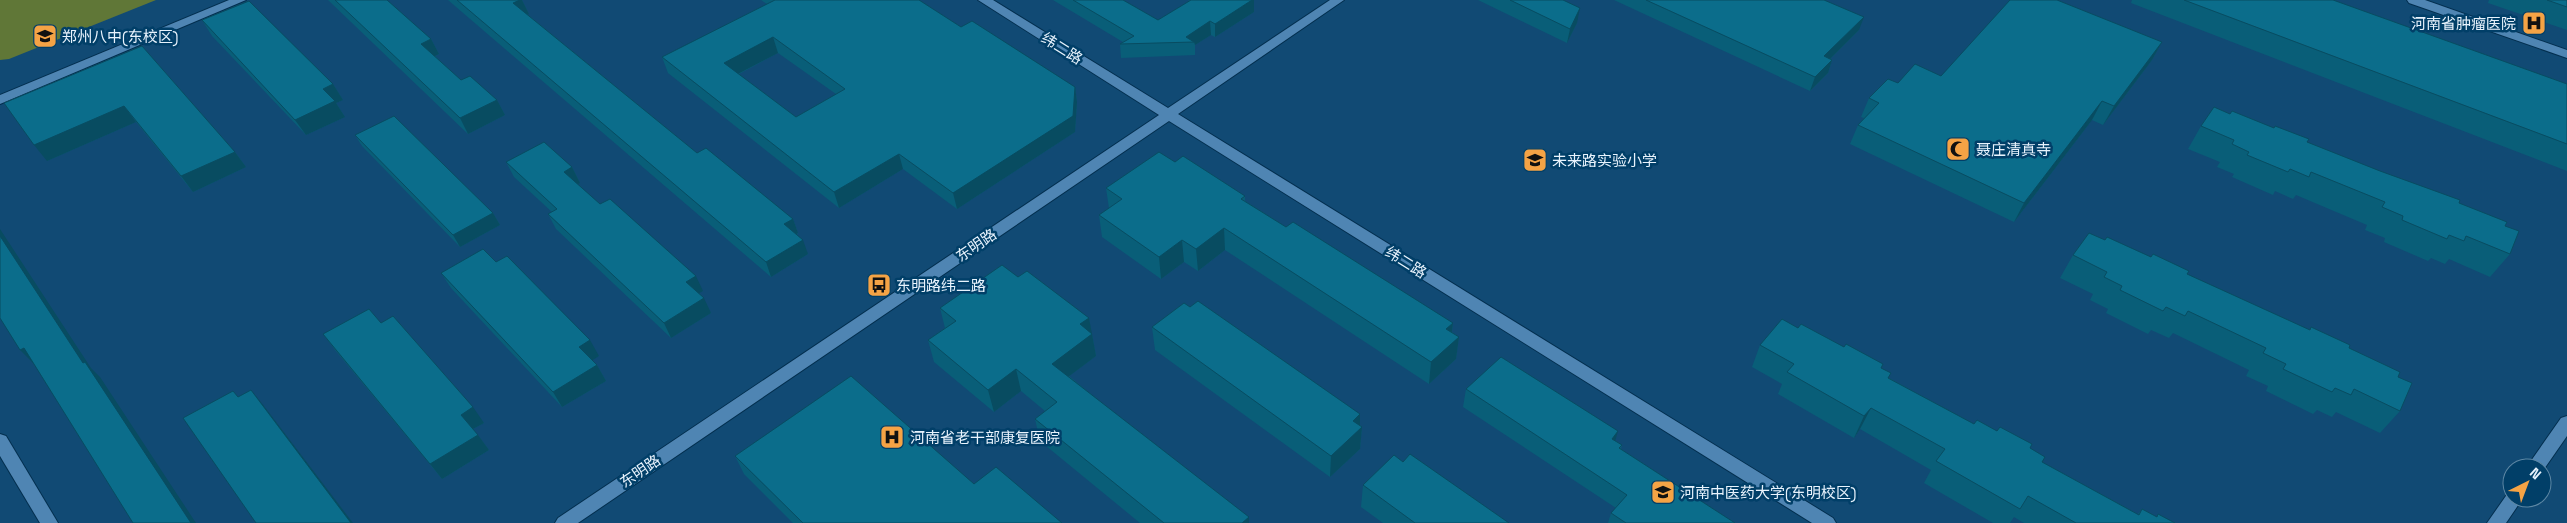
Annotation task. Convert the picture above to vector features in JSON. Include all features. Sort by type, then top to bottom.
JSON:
[{"type":"street","points":[[0,100],[240,0]]},
{"type":"street","name":"纬二路","points":[[984,0],[1827,523]]},
{"type":"street","name":"东明路","points":[[564,523],[1338,0]]},
{"type":"street","points":[[2414,0],[2567,54]]},
{"type":"street","points":[[2542,458],[2567,423]]},
{"type":"street","points":[[0,441],[49,523]]},
{"type":"street","points":[[2496,523],[2507,508]]},
{"type":"green space","name":"郑州八中(东校区)","points":[[0,0],[156,0],[9,59],[0,60]]},
{"type":"building","points":[[335,0],[387,0],[431,39],[421,44],[461,80],[470,76],[497,100],[460,118]]},
{"type":"building","points":[[457,0],[520,0],[513,3],[697,153],[706,148],[793,219],[784,224],[803,240],[766,262]]},
{"type":"building","points":[[775,0],[919,0],[961,27],[972,21],[1075,87],[1073,116],[953,193],[899,154],[834,192],[662,57]],"holes":[[[773,37],[845,89],[796,117],[724,63]]]},
{"type":"building","points":[[1073,0],[1123,0],[1158,20],[1191,0],[1252,0],[1215,24],[1210,21],[1186,37],[1194,42],[1120,44],[1134,36]]},
{"type":"building","points":[[1510,0],[1563,0],[1580,8],[1570,29]]},
{"type":"building","points":[[1646,0],[1824,0],[1864,17],[1824,56],[1832,60],[1815,77]]},
{"type":"building","points":[[2010,0],[2057,0],[2162,42],[2114,106],[2102,101],[2024,203],[1858,125],[1879,103],[1869,98],[1888,79],[1898,83],[1915,64],[1941,76]]},
{"type":"building","points":[[2184,0],[2333,0],[2567,84],[2567,144]]},
{"type":"building","points":[[2547,0],[2567,0],[2567,7]]},
{"type":"building","points":[[249,1],[333,84],[323,89],[335,101],[295,120],[202,20]]},
{"type":"building","points":[[142,46],[235,152],[181,176],[124,106],[34,145],[4,103]]},
{"type":"building","points":[[2214,107],[2230,114],[2232,111],[2274,128],[2275,126],[2309,139],[2307,142],[2460,200],[2459,203],[2507,222],[2505,226],[2519,231],[2510,254],[2466,236],[2464,241],[2449,235],[2447,239],[2402,220],[2403,216],[2382,207],[2385,202],[2311,172],[2309,177],[2290,169],[2288,172],[2247,155],[2249,152],[2232,144],[2234,140],[2201,126]]},
{"type":"building","points":[[394,116],[493,213],[453,235],[355,135]]},
{"type":"building","points":[[544,142],[572,167],[564,172],[600,204],[610,199],[696,276],[686,282],[704,298],[664,323],[548,214],[557,209],[506,162]]},
{"type":"building","points":[[1159,152],[1175,162],[1183,156],[1245,196],[1241,199],[1286,227],[1293,222],[1453,323],[1446,329],[1459,337],[1431,362],[1224,228],[1196,249],[1182,240],[1159,257],[1099,215],[1122,199],[1106,188]]},
{"type":"building","points":[[2089,233],[2105,240],[2107,237],[2151,257],[2153,254],[2189,271],[2187,274],[2310,330],[2311,327],[2350,345],[2349,348],[2400,372],[2398,377],[2412,383],[2400,411],[2354,389],[2351,395],[2335,388],[2332,392],[2283,369],[2286,364],[2263,353],[2266,348],[2188,311],[2185,316],[2166,307],[2163,311],[2120,290],[2122,286],[2104,277],[2107,272],[2073,255]]},
{"type":"building","points":[[0,236],[191,523],[133,523],[24,348],[20,350],[0,318]]},
{"type":"building","points":[[483,249],[496,262],[507,256],[590,340],[579,347],[597,365],[553,392],[441,273]]},
{"type":"building","points":[[1002,265],[1018,277],[1027,271],[1089,318],[1080,324],[1092,334],[1052,364],[1249,517],[1242,523],[1164,523],[1035,419],[1057,402],[1016,369],[988,390],[928,340],[956,321],[940,308]]},
{"type":"building","points":[[1198,301],[1360,414],[1353,421],[1362,427],[1331,456],[1152,327],[1184,303],[1190,307]]},
{"type":"building","points":[[369,309],[381,323],[393,316],[473,407],[461,415],[478,435],[430,464],[323,334]]},
{"type":"building","points":[[1782,319],[1798,328],[1801,324],[1844,347],[1846,344],[1883,364],[1881,368],[1891,373],[1888,378],[1974,424],[1977,420],[1997,431],[2000,427],[2032,444],[2030,448],[2045,457],[2042,462],[2139,515],[2142,509],[2157,517],[2158,514],[2175,523],[2076,523],[2028,496],[2020,509],[1936,461],[1945,449],[1871,408],[1864,416],[1787,372],[1794,364],[1760,345]]},
{"type":"building","points":[[1501,357],[1618,431],[1612,439],[1622,445],[1619,448],[1735,523],[1626,523],[1611,513],[1627,495],[1466,389]]},
{"type":"building","points":[[851,376],[974,484],[996,467],[1062,523],[803,523],[735,456]]},
{"type":"building","points":[[251,390],[351,523],[256,523],[183,418],[233,391],[238,397]]},
{"type":"building","points":[[1410,454],[1509,523],[1415,523],[1363,485],[1394,455],[1403,462]]},
{"type":"place","name":"河南省肿瘤医院","points":[[2534,23]]},
{"type":"place","name":"郑州八中(东校区)","points":[[45,36]]},
{"type":"place","name":"聂庄清真寺","points":[[1958,149]]},
{"type":"place","name":"未来路实验小学","points":[[1535,160]]},
{"type":"place","name":"东明路纬二路","points":[[879,285]]},
{"type":"place","name":"河南省老干部康复医院","points":[[892,437]]},
{"type":"place","name":"河南中医药大学(东明校区)","points":[[1663,492]]}]
